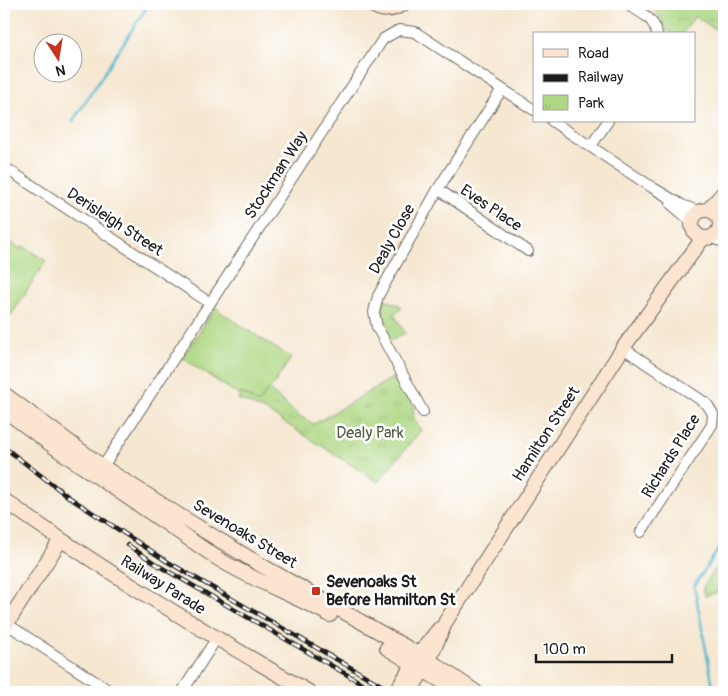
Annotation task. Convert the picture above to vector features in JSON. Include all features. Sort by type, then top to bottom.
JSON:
[{"type":"main road","points":[[370,4],[379,10],[393,10],[403,4]]},
{"type":"main road","name":"Hamilton Street","points":[[710,226],[724,192]]},
{"type":"main road","name":"Hamilton Street","points":[[396,692],[421,662],[623,348],[724,204]]},
{"type":"main road","name":"Sevenoaks Street","points":[[4,394],[100,471],[220,560],[330,615],[476,692]]},
{"type":"main road","name":"Sevenoaks Street","points":[[4,410],[64,454],[100,471]]},
{"type":"main road","name":"Railway Parade","points":[[4,500],[60,541],[142,594],[308,692]]},
{"type":"main road","points":[[5,626],[60,541]]},
{"type":"main road","name":"Hamilton Street","points":[[410,692],[421,662]]},
{"type":"main road","name":"Sevenoaks Street","points":[[421,662],[459,692]]},
{"type":"street","points":[[631,7],[645,14],[653,22],[656,32]]},
{"type":"street","name":"Stockman Way","points":[[100,471],[383,39],[399,30],[415,32],[533,109]]},
{"type":"street","name":"Dealy Close","points":[[423,412],[377,327],[374,312],[378,296],[438,189],[502,89]]},
{"type":"street","points":[[554,122],[710,226]]},
{"type":"street","points":[[591,146],[607,122]]},
{"type":"street","name":"Derisleigh Street","points":[[4,167],[210,302]]},
{"type":"street","name":"Eves Place","points":[[438,189],[528,250]]},
{"type":"street","name":"Richards Place","points":[[623,348],[706,404],[713,414],[712,425],[641,532]]},
{"type":"street","points":[[5,626],[111,692]]},
{"type":"street","points":[[182,692],[216,639]]},
{"type":"green space","points":[[649,4],[724,4],[724,35],[695,16],[683,32],[664,30],[662,20]]},
{"type":"green space","points":[[4,238],[21,249],[23,246],[46,261],[4,326]]},
{"type":"green space","points":[[385,299],[401,306],[400,310],[394,314],[405,333],[392,340],[383,319],[382,310]]},
{"type":"green space","points":[[216,307],[222,313],[291,358],[259,404],[242,393],[239,395],[182,358]]},
{"type":"green space","name":"Dealy Park","points":[[399,374],[413,402],[414,419],[421,430],[378,482],[268,412],[238,399],[242,393],[259,404],[268,389],[299,416],[314,424]]},
{"type":"green space","points":[[724,556],[724,594],[719,592],[705,596],[703,587]]},
{"type":"waterway","points":[[73,121],[149,4]]},
{"type":"waterway","points":[[714,692],[694,586],[724,541]]},
{"type":"railway","points":[[4,447],[70,498],[168,562],[393,692]]},
{"type":"railway","points":[[128,545],[159,566],[377,692]]},
{"type":"place","name":"Sevenoaks St Before Hamilton St","points":[[316,591]]}]
